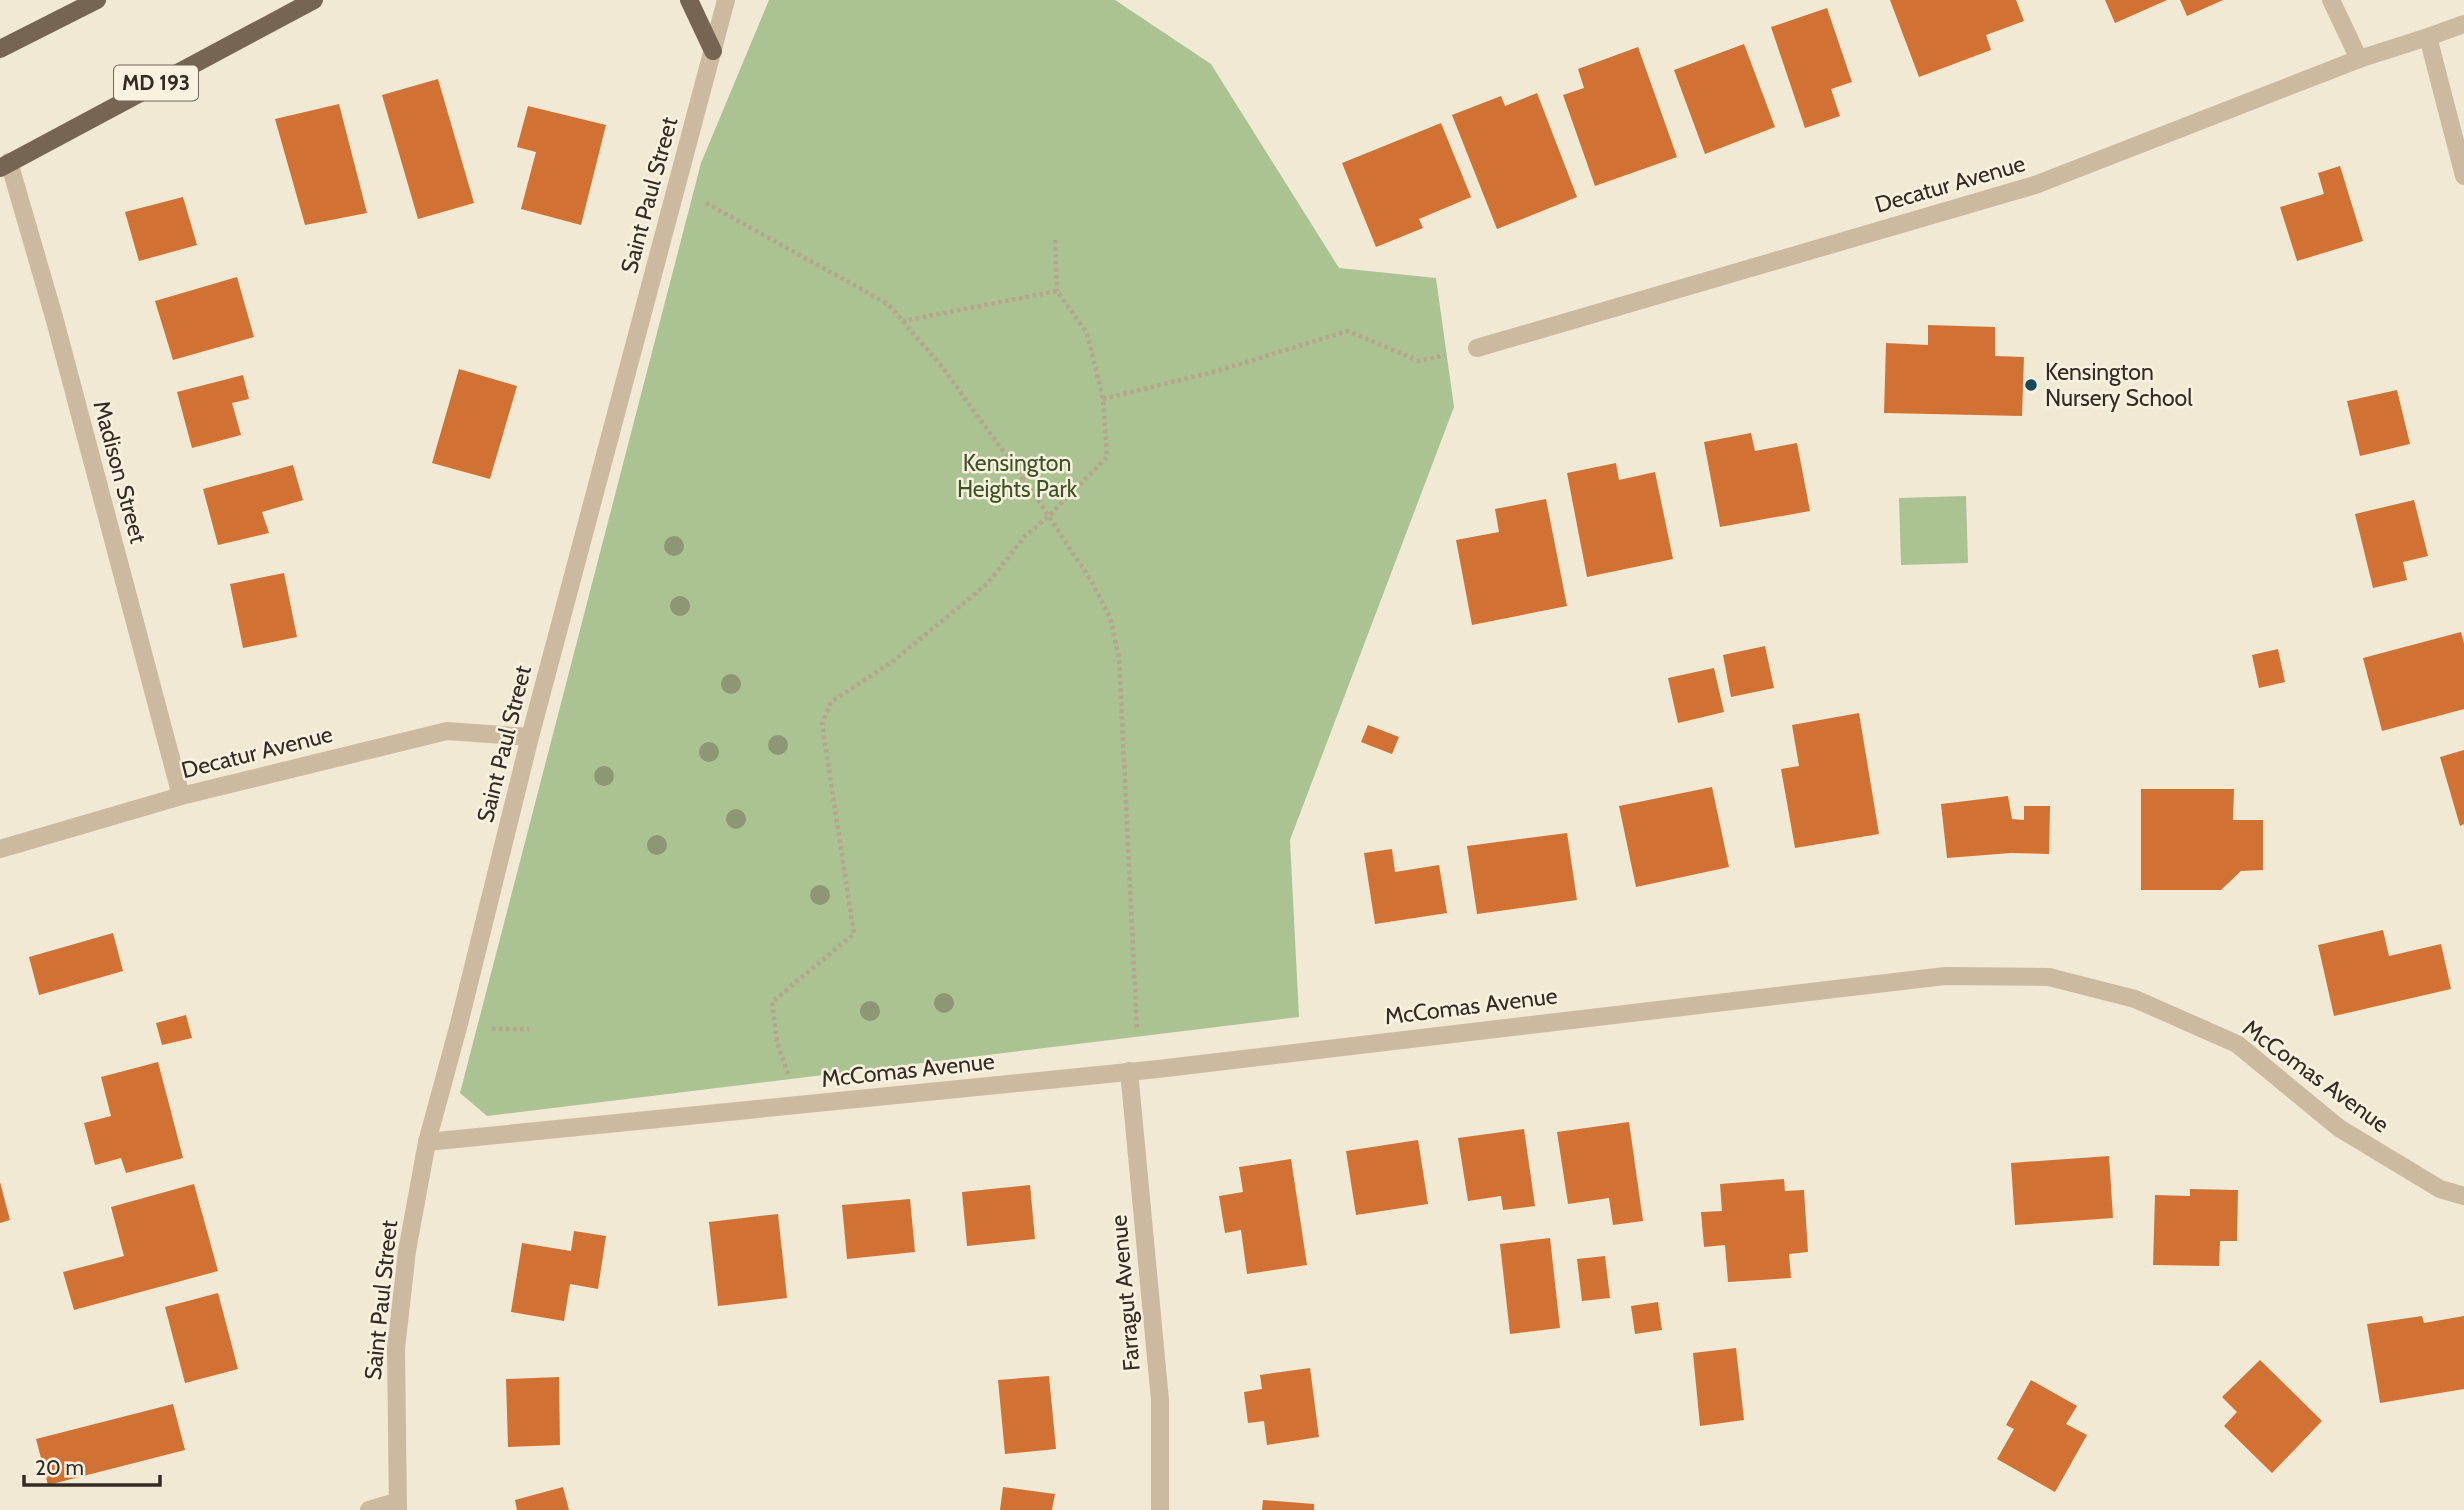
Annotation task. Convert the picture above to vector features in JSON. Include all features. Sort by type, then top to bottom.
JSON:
[{"type":"main road","points":[[0,49],[97,0]]},
{"type":"main road","name":"MD 193","points":[[4,165],[314,0]]},
{"type":"main road","points":[[689,0],[713,51]]},
{"type":"street","name":"Saint Paul Street","points":[[397,1506],[396,1349],[407,1251],[427,1142],[530,737],[726,0]]},
{"type":"street","points":[[2331,0],[2359,59]]},
{"type":"street","name":"Decatur Avenue","points":[[1477,348],[2035,185],[2359,59],[2464,24]]},
{"type":"street","points":[[2428,37],[2464,176]]},
{"type":"street","name":"Madison Street","points":[[4,165],[54,317],[181,796]]},
{"type":"street","name":"Decatur Avenue","points":[[0,849],[181,796],[447,731],[530,737]]},
{"type":"street","name":"McComas Avenue","points":[[427,1142],[1129,1071],[1945,976],[2049,977],[2135,999],[2237,1044],[2339,1128],[2440,1189],[2464,1196]]},
{"type":"street","name":"Farragut Avenue","points":[[1129,1071],[1160,1400],[1160,1510]]},
{"type":"street","points":[[369,1510],[397,1506]]},
{"type":"path","points":[[677,188],[888,304],[943,368],[1034,494],[1090,579],[1110,617],[1119,658],[1137,1031]]},
{"type":"path","points":[[798,1106],[777,1042],[772,1002],[854,934],[822,724],[831,702],[892,663],[986,584],[1026,535],[1048,517],[1107,457],[1103,399],[1087,333],[1057,291],[1055,240]]},
{"type":"path","points":[[903,321],[1057,291]]},
{"type":"path","points":[[1103,399],[1217,371],[1348,331],[1419,361],[1477,348]]},
{"type":"path","points":[[492,1030],[528,1029]]},
{"type":"green space","name":"Kensington Heights Park","points":[[769,0],[1115,0],[1211,64],[1339,268],[1436,278],[1454,407],[1290,840],[1299,1017],[487,1116],[460,1093],[701,163]]},
{"type":"green space","points":[[1966,496],[1968,563],[1901,565],[1899,498]]},
{"type":"building","points":[[1890,0],[2016,0],[2024,21],[1986,35],[1991,50],[1919,77]]},
{"type":"building","points":[[2105,0],[2167,0],[2115,23]]},
{"type":"building","points":[[2180,0],[2223,0],[2187,16]]},
{"type":"building","points":[[1827,8],[1852,82],[1831,89],[1840,116],[1805,128],[1771,27]]},
{"type":"building","points":[[1744,44],[1775,127],[1705,154],[1674,70]]},
{"type":"building","points":[[1638,47],[1677,157],[1595,186],[1563,95],[1584,88],[1578,69]]},
{"type":"building","points":[[438,79],[474,203],[418,219],[382,95]]},
{"type":"building","points":[[1537,93],[1577,197],[1497,229],[1452,115],[1501,96],[1505,106]]},
{"type":"building","points":[[339,104],[367,213],[305,225],[275,119]]},
{"type":"building","points":[[528,106],[606,125],[581,225],[521,209],[536,152],[517,147]]},
{"type":"building","points":[[1441,123],[1471,197],[1419,219],[1423,228],[1376,247],[1342,163]]},
{"type":"building","points":[[2340,166],[2363,241],[2297,261],[2280,207],[2324,194],[2318,173]]},
{"type":"building","points":[[183,197],[197,245],[139,261],[125,212]]},
{"type":"building","points":[[237,277],[254,337],[173,360],[155,301]]},
{"type":"building","name":"Kensington Nursery School","points":[[1928,325],[1995,327],[1995,356],[2024,357],[2022,416],[1884,413],[1886,343],[1928,345]]},
{"type":"building","points":[[459,369],[517,386],[490,479],[432,463]]},
{"type":"building","points":[[243,375],[249,399],[232,403],[241,435],[192,448],[177,392]]},
{"type":"building","points":[[2397,390],[2410,444],[2360,456],[2347,401]]},
{"type":"building","points":[[1751,433],[1755,451],[1797,443],[1810,511],[1720,527],[1704,442]]},
{"type":"building","points":[[1616,463],[1619,480],[1655,472],[1673,559],[1587,577],[1567,473]]},
{"type":"building","points":[[293,465],[303,500],[262,512],[269,533],[218,545],[203,489]]},
{"type":"building","points":[[1546,499],[1567,606],[1472,625],[1456,540],[1499,532],[1495,509]]},
{"type":"building","points":[[2414,500],[2428,556],[2403,562],[2407,580],[2373,588],[2355,514]]},
{"type":"building","points":[[284,573],[297,637],[243,648],[230,584]]},
{"type":"building","points":[[2461,632],[2464,643],[2464,709],[2382,731],[2363,658]]},
{"type":"building","points":[[1765,646],[1774,688],[1731,697],[1723,655]]},
{"type":"building","points":[[2278,649],[2285,682],[2259,688],[2252,655]]},
{"type":"building","points":[[1714,668],[1724,712],[1678,723],[1668,678]]},
{"type":"building","points":[[1859,713],[1879,834],[1795,848],[1781,769],[1799,766],[1792,725]]},
{"type":"building","points":[[1368,725],[1399,737],[1392,754],[1361,742]]},
{"type":"building","points":[[2464,750],[2464,824],[2460,826],[2440,757]]},
{"type":"building","points":[[1712,787],[1729,867],[1636,887],[1619,806]]},
{"type":"building","points":[[2141,789],[2234,789],[2233,820],[2263,820],[2263,870],[2241,871],[2221,890],[2141,890]]},
{"type":"building","points":[[2008,796],[2012,819],[2024,820],[2024,806],[2050,806],[2049,854],[2011,853],[1947,858],[1941,804]]},
{"type":"building","points":[[1567,833],[1577,900],[1477,914],[1467,846]]},
{"type":"building","points":[[1392,849],[1395,872],[1439,865],[1447,913],[1375,924],[1364,853]]},
{"type":"building","points":[[2383,930],[2389,956],[2441,944],[2451,989],[2334,1016],[2318,945]]},
{"type":"building","points":[[113,933],[123,971],[39,995],[29,957]]},
{"type":"building","points":[[186,1015],[192,1038],[162,1045],[156,1023]]},
{"type":"building","points":[[158,1062],[183,1158],[126,1173],[121,1158],[95,1165],[84,1123],[111,1116],[101,1077]]},
{"type":"building","points":[[1629,1122],[1643,1221],[1613,1225],[1609,1198],[1568,1204],[1557,1132]]},
{"type":"building","points":[[1524,1129],[1535,1206],[1503,1210],[1501,1196],[1468,1201],[1458,1138]]},
{"type":"building","points":[[1418,1140],[1428,1204],[1356,1215],[1346,1151]]},
{"type":"building","points":[[2109,1156],[2113,1218],[2015,1225],[2011,1163]]},
{"type":"building","points":[[1291,1159],[1307,1265],[1247,1274],[1241,1230],[1225,1233],[1219,1196],[1243,1192],[1239,1167]]},
{"type":"building","points":[[1784,1179],[1785,1191],[1804,1190],[1808,1252],[1789,1254],[1791,1278],[1728,1282],[1725,1245],[1704,1247],[1701,1212],[1722,1211],[1720,1184]]},
{"type":"building","points":[[0,1182],[10,1220],[0,1223]]},
{"type":"building","points":[[194,1184],[218,1271],[74,1310],[63,1272],[124,1256],[111,1207]]},
{"type":"building","points":[[1030,1185],[1035,1239],[967,1246],[962,1192]]},
{"type":"building","points":[[2190,1189],[2238,1190],[2237,1241],[2220,1241],[2219,1266],[2153,1265],[2155,1195],[2190,1196]]},
{"type":"building","points":[[910,1199],[915,1252],[847,1259],[842,1205]]},
{"type":"building","points":[[778,1214],[787,1298],[718,1306],[709,1222]]},
{"type":"building","points":[[574,1231],[606,1236],[598,1289],[570,1284],[564,1321],[511,1312],[522,1243],[571,1251]]},
{"type":"building","points":[[1550,1238],[1560,1328],[1510,1334],[1500,1244]]},
{"type":"building","points":[[1605,1256],[1610,1298],[1582,1301],[1577,1259]]},
{"type":"building","points":[[218,1293],[238,1369],[185,1383],[165,1307]]},
{"type":"building","points":[[1658,1302],[1662,1330],[1635,1334],[1631,1306]]},
{"type":"building","points":[[2422,1316],[2424,1323],[2464,1316],[2464,1389],[2380,1403],[2367,1324]]},
{"type":"building","points":[[1736,1348],[1744,1420],[1700,1426],[1693,1353]]},
{"type":"building","points":[[2260,1360],[2322,1421],[2272,1473],[2224,1426],[2237,1412],[2222,1397]]},
{"type":"building","points":[[1310,1368],[1319,1437],[1267,1445],[1264,1421],[1248,1423],[1244,1392],[1262,1389],[1260,1375]]},
{"type":"building","points":[[1049,1376],[1056,1449],[1005,1454],[998,1380]]},
{"type":"building","points":[[559,1377],[560,1445],[508,1447],[506,1379]]},
{"type":"building","points":[[2031,1380],[2077,1406],[2066,1424],[2087,1435],[2055,1492],[1997,1459],[2014,1429],[2006,1425]]},
{"type":"building","points":[[173,1404],[185,1450],[48,1485],[36,1439]]},
{"type":"building","points":[[563,1487],[569,1510],[517,1510],[515,1500]]},
{"type":"building","points":[[1003,1487],[1055,1494],[1052,1510],[1000,1510]]},
{"type":"building","points":[[1263,1500],[1314,1504],[1314,1510],[1262,1510]]},
{"type":"place","name":"Kensington Nursery School","points":[[2031,385]]}]
